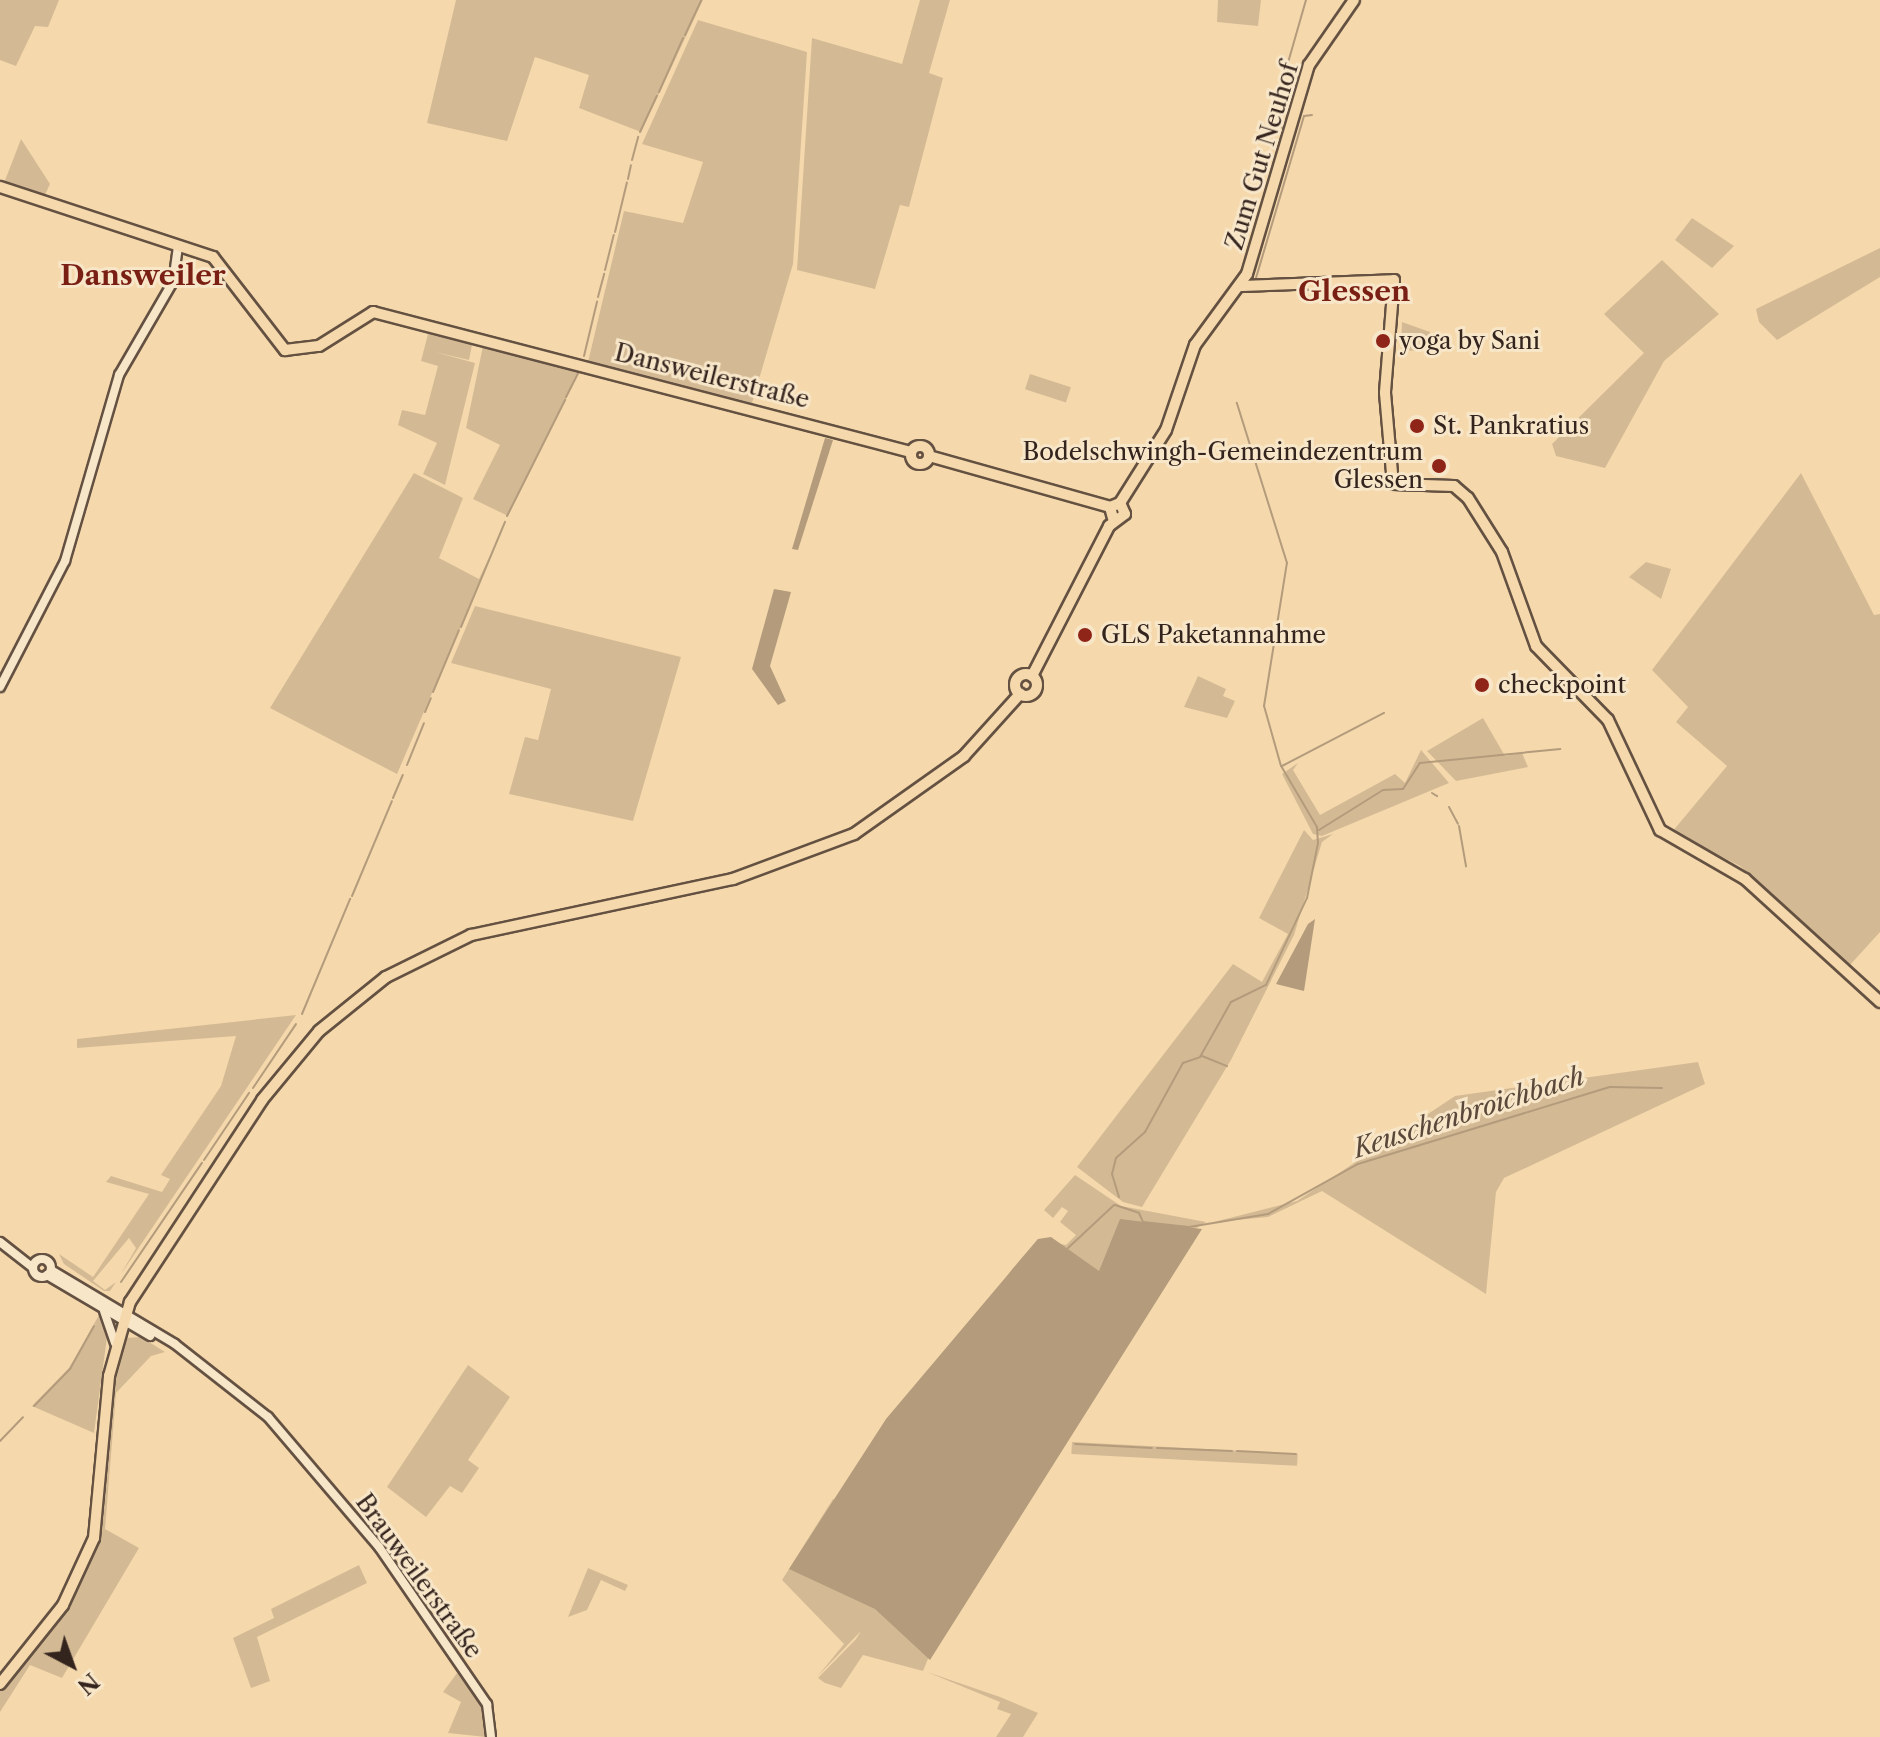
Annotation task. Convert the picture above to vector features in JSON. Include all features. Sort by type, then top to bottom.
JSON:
[{"type":"main road","name":"Zum Gut Neuhof","points":[[1241,286],[1309,65],[1354,0]]},
{"type":"main road","points":[[0,187],[178,248]]},
{"type":"main road","name":"Dansweilerstraße","points":[[178,248],[213,257],[285,350],[319,346],[369,312],[911,452],[921,446],[929,456],[1115,510]]},
{"type":"main road","points":[[0,1684],[63,1605],[94,1538],[112,1357],[124,1317],[276,1080],[370,987],[482,931],[733,879],[812,853],[908,800],[964,756],[1020,694],[1018,679],[1032,676],[1115,510],[1166,430],[1195,345],[1241,286],[1394,280],[1385,393],[1390,478],[1403,489],[1454,486],[1476,508],[1502,552],[1536,646],[1608,720],[1665,836],[1745,879],[1880,1002]]},
{"type":"street","points":[[0,687],[55,584],[119,375],[173,282],[178,248]]},
{"type":"street","points":[[0,1242],[49,1273]]},
{"type":"street","points":[[35,1264],[47,1260],[49,1273]]},
{"type":"street","name":"Brauweilerstraße","points":[[49,1273],[187,1353],[268,1417],[372,1538],[487,1704],[491,1737]]},
{"type":"street","name":"Brauweilerstraße","points":[[49,1273],[101,1307],[124,1317],[141,1332],[187,1353]]},
{"type":"street","points":[[101,1307],[115,1343]]},
{"type":"street","points":[[112,1357],[123,1337],[141,1332]]},
{"type":"shaded area","points":[[0,0],[59,0],[48,27],[35,26],[16,66],[0,60]]},
{"type":"shaded area","points":[[456,0],[703,0],[641,132],[579,108],[589,75],[535,57],[507,141],[427,123]]},
{"type":"shaded area","points":[[920,0],[950,0],[929,73],[943,78],[909,207],[900,205],[875,289],[797,270],[812,38],[902,64]]},
{"type":"shaded area","points":[[1218,0],[1261,0],[1258,26],[1217,22]]},
{"type":"shaded area","points":[[698,20],[807,52],[793,264],[752,403],[588,362],[624,211],[683,223],[703,162],[642,144]]},
{"type":"shaded area","points":[[21,139],[50,184],[44,197],[4,183]]},
{"type":"shaded area","points":[[1692,218],[1734,246],[1712,268],[1675,240]]},
{"type":"shaded area","points":[[1880,248],[1880,277],[1777,340],[1759,322],[1756,309]]},
{"type":"shaded area","points":[[1662,260],[1719,314],[1664,361],[1605,468],[1556,456],[1552,444],[1644,353],[1604,314]]},
{"type":"shaded area","points":[[1402,322],[1430,332],[1429,350],[1401,351]]},
{"type":"shaded area","points":[[428,334],[472,345],[469,360],[435,352],[475,363],[445,485],[423,474],[437,443],[398,425],[402,410],[425,415],[438,366],[421,361]]},
{"type":"shaded area","points":[[483,346],[580,371],[508,516],[473,499],[500,445],[466,428]]},
{"type":"shaded area","points":[[1030,374],[1071,387],[1066,403],[1025,389]]},
{"type":"shaded area","points":[[825,438],[833,440],[798,550],[792,549]]},
{"type":"shaded area","points":[[414,473],[463,498],[439,558],[479,579],[506,522],[397,774],[270,708]]},
{"type":"shaded area","points":[[1801,473],[1874,615],[1880,614],[1880,932],[1850,965],[1740,866],[1672,832],[1727,766],[1676,722],[1688,707],[1652,670]]},
{"type":"shaded area","points":[[1646,562],[1671,569],[1661,599],[1629,577]]},
{"type":"shaded area","points":[[774,589],[791,592],[770,666],[786,701],[778,705],[752,669]]},
{"type":"shaded area","points":[[475,606],[681,657],[633,821],[509,794],[525,737],[538,740],[551,689],[451,663]]},
{"type":"shaded area","points":[[1198,676],[1226,689],[1223,696],[1235,701],[1227,718],[1184,707]]},
{"type":"shaded area","points":[[1483,718],[1505,756],[1522,753],[1528,767],[1456,781],[1427,751]]},
{"type":"shaded area","points":[[1421,750],[1449,783],[1322,836],[1313,834],[1282,774],[1298,763],[1293,770],[1320,815],[1395,774],[1405,783]]},
{"type":"shaded area","points":[[1304,830],[1313,840],[1333,834],[1322,842],[1294,935],[1231,1060],[1142,1207],[1123,1202],[1077,1167],[1233,964],[1262,982],[1288,934],[1259,918]]},
{"type":"shaded area","points":[[1315,919],[1304,991],[1276,984],[1308,924]]},
{"type":"shaded area","points":[[296,1015],[121,1274],[136,1248],[129,1238],[93,1281],[105,1290],[116,1282],[110,1291],[104,1291],[64,1264],[59,1254],[93,1277],[149,1194],[106,1182],[111,1176],[162,1192],[170,1179],[161,1175],[221,1086],[236,1036],[77,1048],[77,1039]]},
{"type":"shaded area","points":[[1698,1062],[1705,1084],[1504,1178],[1496,1192],[1486,1294],[1322,1191],[1268,1217],[1214,1222],[1297,1201],[1455,1096]]},
{"type":"shaded area","points":[[1075,1175],[1121,1206],[1206,1222],[1195,1229],[1120,1220],[1106,1262],[1066,1323],[923,1671],[863,1655],[841,1688],[825,1683],[818,1678],[861,1631],[817,1677],[844,1644],[782,1580],[833,1499],[841,1503],[1013,1268],[1038,1239],[1066,1245],[1076,1235],[1060,1222],[1068,1211],[1062,1207],[1053,1218],[1044,1210]]},
{"type":"shaded area","points":[[1120,1219],[1202,1229],[930,1660],[875,1609],[789,1569],[886,1419],[1038,1239],[1051,1237],[1099,1271]]},
{"type":"shaded area","points":[[99,1315],[108,1330],[94,1433],[32,1406],[69,1368]]},
{"type":"shaded area","points":[[141,1337],[165,1352],[151,1356],[116,1393],[105,1529],[139,1548],[62,1678],[30,1665],[0,1712],[0,1688],[57,1619],[89,1561],[105,1497],[112,1381],[125,1338]]},
{"type":"shaded area","points":[[468,1365],[510,1397],[468,1460],[479,1468],[462,1493],[450,1486],[426,1517],[387,1487]]},
{"type":"shaded area","points":[[1072,1442],[1298,1454],[1297,1466],[1071,1454]]},
{"type":"shaded area","points":[[359,1565],[367,1583],[257,1637],[270,1681],[251,1688],[233,1638],[274,1618],[271,1609]]},
{"type":"shaded area","points":[[588,1568],[628,1585],[625,1591],[601,1580],[587,1610],[568,1617]]},
{"type":"shaded area","points":[[927,1672],[1038,1713],[1023,1737],[996,1737],[1011,1714],[997,1709],[1000,1702]]},
{"type":"shaded area","points":[[457,1673],[484,1708],[486,1737],[448,1733],[461,1702],[443,1692]]},
{"type":"waterway","points":[[685,35],[701,0]]},
{"type":"waterway","points":[[1283,129],[1273,115],[1306,0]]},
{"type":"waterway","points":[[659,92],[683,38]]},
{"type":"waterway","points":[[640,132],[657,96]]},
{"type":"waterway","points":[[1256,278],[1304,116],[1312,115]]},
{"type":"waterway","points":[[632,160],[638,137]]},
{"type":"waterway","points":[[628,179],[631,165]]},
{"type":"waterway","points":[[615,232],[627,182]]},
{"type":"waterway","points":[[605,270],[614,235]]},
{"type":"waterway","points":[[598,297],[604,274]]},
{"type":"waterway","points":[[584,356],[597,302]]},
{"type":"waterway","points":[[566,397],[579,372]]},
{"type":"waterway","points":[[507,516],[565,400]]},
{"type":"waterway","points":[[1119,1197],[1112,1174],[1116,1158],[1145,1132],[1183,1063],[1200,1057],[1231,1002],[1266,985],[1307,898],[1318,843],[1317,827],[1281,766],[1264,706],[1287,563],[1237,403]]},
{"type":"waterway","points":[[461,627],[505,522]]},
{"type":"waterway","points":[[433,692],[459,630]]},
{"type":"waterway","points":[[425,712],[431,698]]},
{"type":"waterway","points":[[1282,766],[1384,713]]},
{"type":"waterway","points":[[407,765],[424,723]]},
{"type":"waterway","points":[[1319,830],[1383,790],[1403,789],[1420,763],[1560,749]]},
{"type":"waterway","points":[[393,798],[403,775]]},
{"type":"waterway","points":[[1432,793],[1437,796]]},
{"type":"waterway","points":[[352,896],[392,801]]},
{"type":"waterway","points":[[1449,807],[1458,824]]},
{"type":"waterway","points":[[1459,826],[1466,866]]},
{"type":"waterway","points":[[302,1014],[350,899]]},
{"type":"waterway","points":[[253,1088],[296,1024]]},
{"type":"waterway","points":[[1202,1056],[1227,1066]]},
{"type":"waterway","name":"Keuschenbroichbach","points":[[1115,1205],[1139,1213],[1143,1222],[1189,1227],[1268,1214],[1358,1164],[1610,1087],[1662,1088]]},
{"type":"waterway","points":[[204,1160],[249,1093]]},
{"type":"waterway","points":[[121,1282],[202,1163]]},
{"type":"waterway","points":[[1068,1248],[1114,1205]]},
{"type":"waterway","points":[[34,1406],[70,1369],[94,1326]]},
{"type":"waterway","points":[[0,1441],[23,1417]]},
{"type":"waterway","points":[[1075,1444],[1152,1448]]},
{"type":"waterway","points":[[1157,1448],[1232,1451]]},
{"type":"waterway","points":[[1237,1451],[1296,1454]]},
{"type":"place","name":"yoga by Sani","points":[[1383,341]]},
{"type":"place","name":"St. Pankratius","points":[[1417,426]]},
{"type":"place","name":"Bodelschwingh-Gemeindezentrum Glessen","points":[[1439,466]]},
{"type":"place","name":"GLS Paketannahme","points":[[1085,635]]},
{"type":"place","name":"checkpoint","points":[[1482,685]]},
{"type":"district","name":"Dansweiler","points":[[143,275]]},
{"type":"district","name":"Glessen","points":[[1354,291]]}]
